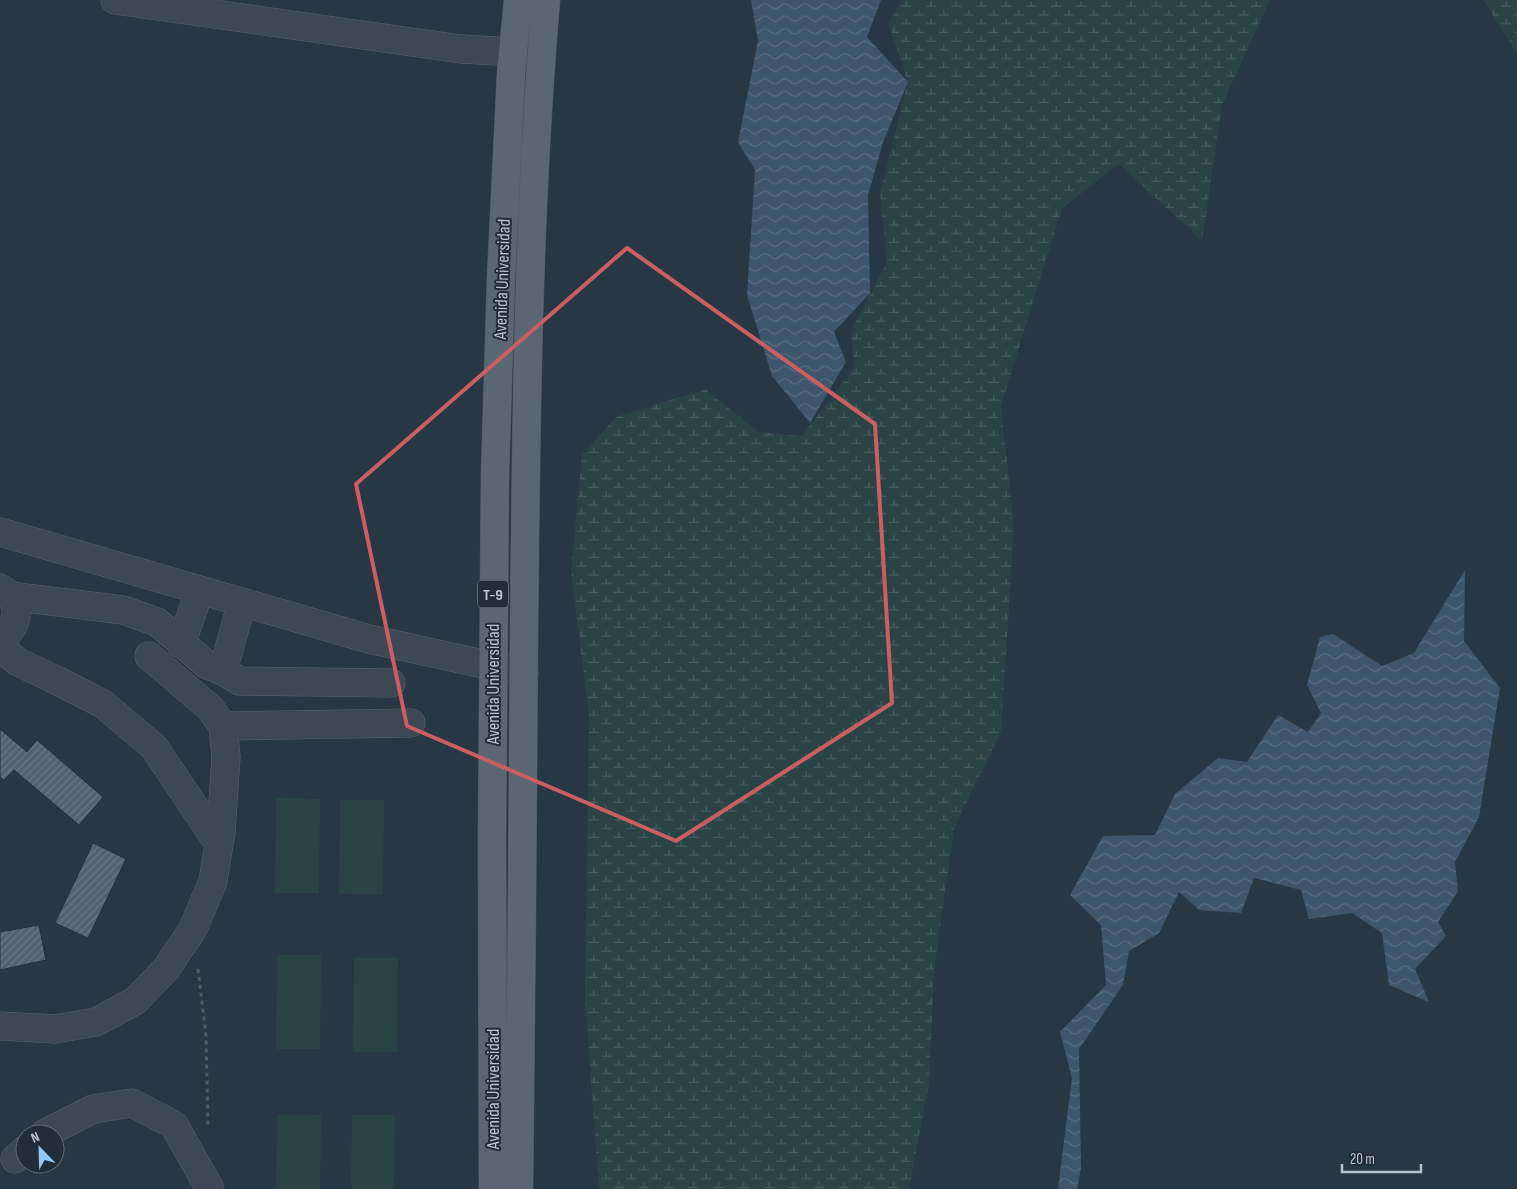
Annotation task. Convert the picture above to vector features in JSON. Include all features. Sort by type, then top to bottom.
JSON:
[{"type":"main road","name":"Avenida Universidad","points":[[493,1189],[492,838],[495,456],[501,279],[518,0]]},
{"type":"main road","name":"Avenida Universidad","points":[[519,1189],[529,308],[538,83],[546,0]]},
{"type":"street","points":[[115,0],[461,49],[514,52]]},
{"type":"street","points":[[0,532],[369,639],[524,673]]},
{"type":"street","points":[[181,644],[200,590]]},
{"type":"street","points":[[5,592],[123,610],[158,622],[207,665],[223,671],[239,681],[391,683]]},
{"type":"street","points":[[0,640],[12,630],[15,624],[16,609],[5,592]]},
{"type":"street","points":[[223,671],[242,602]]},
{"type":"street","points":[[0,648],[18,662],[103,704],[154,747],[219,844]]},
{"type":"street","points":[[0,1026],[55,1029],[96,1022],[135,1001],[166,969],[193,929],[213,880],[221,832],[226,757],[223,726],[210,708],[149,656]]},
{"type":"street","points":[[223,726],[411,723]]},
{"type":"street","points":[[64,1124],[93,1109],[132,1103],[174,1126],[210,1189]]},
{"type":"path","points":[[193,929],[206,1036],[208,1130]]},
{"type":"highlighted area","points":[[627,248],[875,424],[892,703],[676,841],[407,726],[356,484]]},
{"type":"green space","points":[[902,0],[1270,0],[1222,105],[1202,241],[1119,164],[1062,208],[1001,406],[1014,527],[1001,732],[954,828],[934,971],[929,1083],[909,1189],[599,1189],[585,1000],[589,714],[571,572],[582,455],[616,417],[705,389],[758,432],[802,436],[854,368],[851,331],[887,262],[880,193],[908,82],[888,23]]},
{"type":"green space","points":[[1483,0],[1517,0],[1517,53]]},
{"type":"green space","points":[[276,798],[320,799],[319,893],[275,893]]},
{"type":"green space","points":[[340,800],[384,800],[383,895],[339,894]]},
{"type":"green space","points":[[277,955],[321,955],[320,1049],[276,1049]]},
{"type":"green space","points":[[354,958],[398,958],[397,1052],[353,1052]]},
{"type":"green space","points":[[277,1114],[321,1115],[320,1189],[276,1189]]},
{"type":"green space","points":[[352,1115],[395,1115],[394,1189],[351,1189]]},
{"type":"water","points":[[751,0],[881,0],[867,37],[908,82],[883,142],[868,195],[870,293],[834,332],[846,362],[810,423],[772,376],[747,295],[755,170],[738,142],[758,41]]},
{"type":"water","points":[[1465,570],[1464,641],[1500,688],[1479,817],[1455,862],[1458,891],[1438,922],[1446,936],[1415,969],[1429,1002],[1389,985],[1382,933],[1352,913],[1309,919],[1301,890],[1254,878],[1241,913],[1199,910],[1179,892],[1159,933],[1129,951],[1123,985],[1079,1049],[1081,1168],[1077,1189],[1058,1189],[1072,1078],[1060,1032],[1106,985],[1101,925],[1070,895],[1103,836],[1155,835],[1175,794],[1218,758],[1247,762],[1278,715],[1308,732],[1321,713],[1307,685],[1320,637],[1333,634],[1382,666],[1414,653]]},
{"type":"building","points":[[0,729],[27,752],[37,740],[103,797],[79,825],[14,770],[4,780],[0,777]]},
{"type":"building","points":[[93,843],[126,859],[88,938],[55,923]]},
{"type":"building","points":[[39,925],[46,960],[0,970],[0,932]]}]
